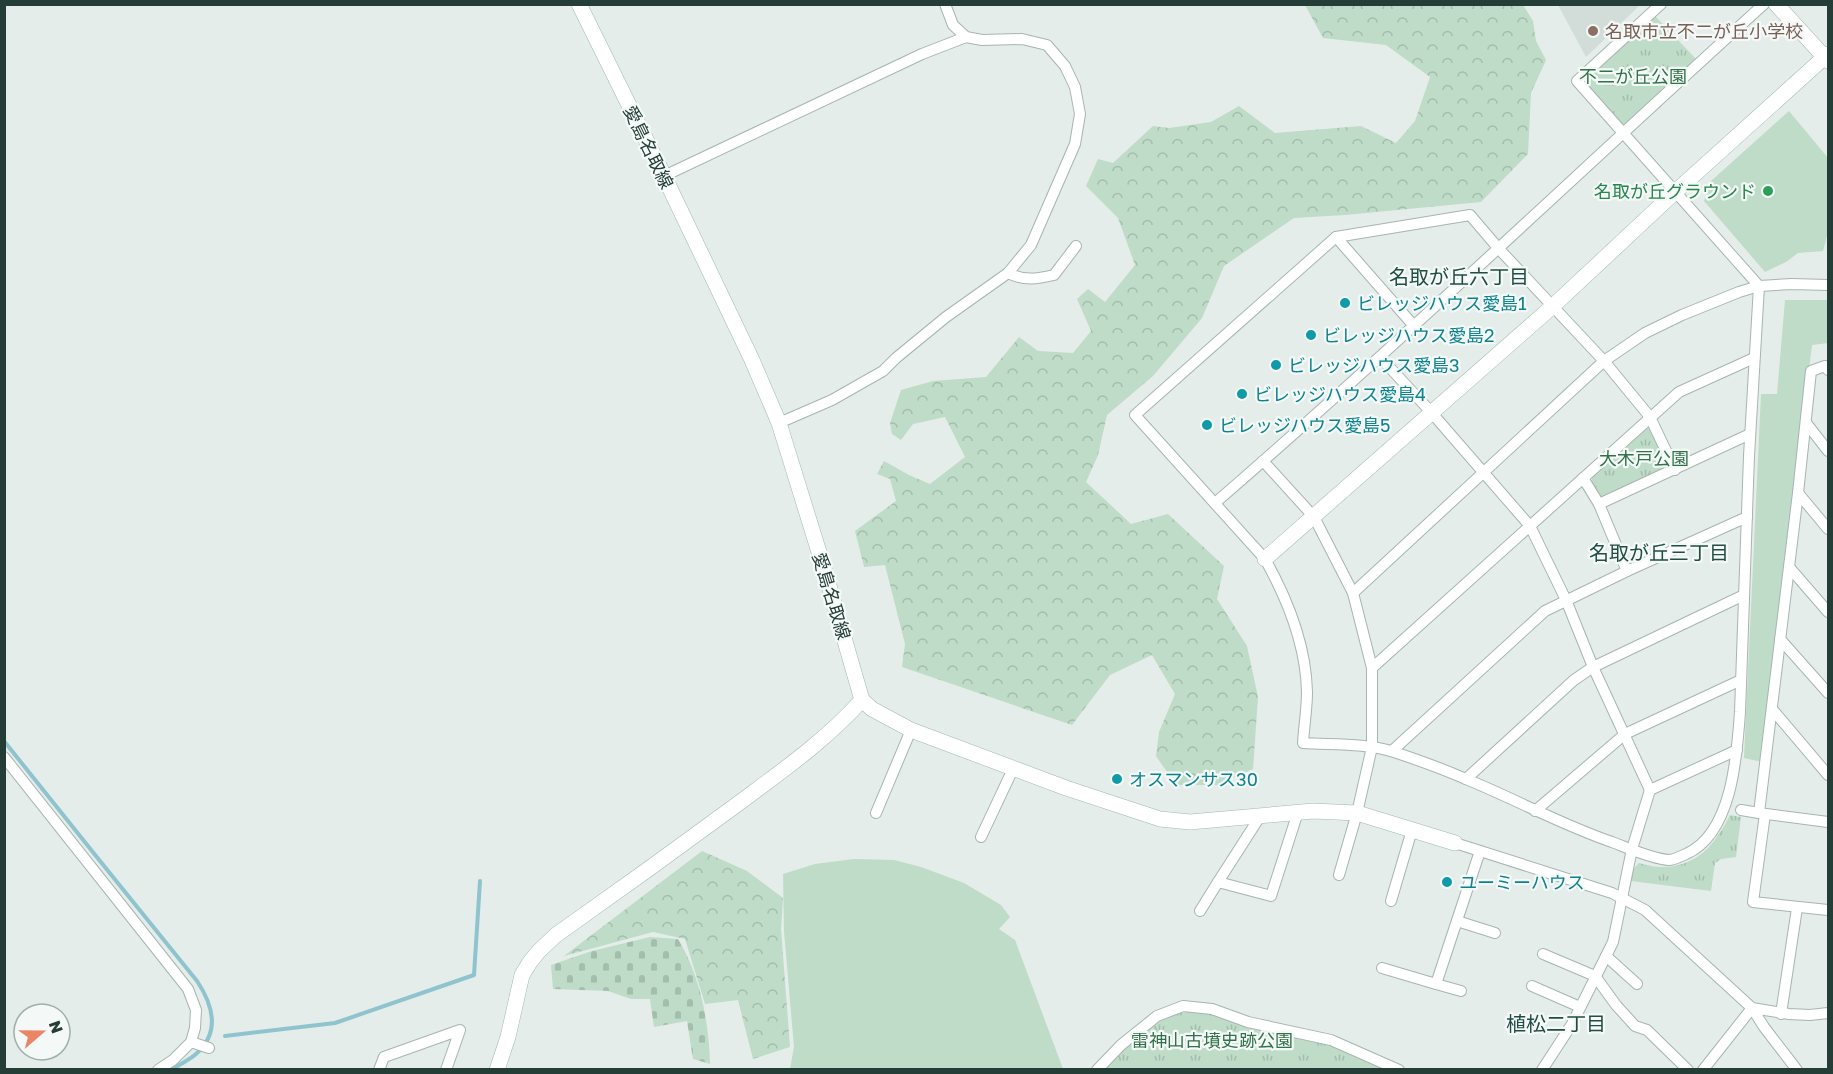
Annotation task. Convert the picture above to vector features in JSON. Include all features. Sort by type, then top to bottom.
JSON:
[{"type":"street","name":"愛島名取線","points":[[579,4],[752,360],[779,423],[862,700]]},
{"type":"street","points":[[945,4],[953,25],[966,37]]},
{"type":"street","points":[[1661,4],[1576,81],[1759,286],[1750,434],[1737,750],[1725,807],[1717,825],[1704,844],[1688,854],[1670,860],[1586,833],[1466,779],[1392,752],[1372,747],[1304,743],[1307,691],[1302,654],[1281,587],[1265,559],[1135,415],[1336,237],[1470,215],[1604,361],[1650,417],[1675,470]]},
{"type":"street","points":[[1215,503],[1499,249],[1764,4]]},
{"type":"street","points":[[1265,559],[1552,306],[1674,193],[1827,57],[1776,4]]},
{"type":"street","points":[[664,176],[922,54],[966,37],[982,40],[1022,39],[1047,45],[1065,66],[1075,87],[1080,114],[1075,144],[1031,245],[1008,273],[946,317],[883,371],[832,400],[779,423]]},
{"type":"street","points":[[1336,237],[1414,326]]},
{"type":"street","points":[[1008,273],[1020,279],[1038,279],[1054,275],[1076,246]]},
{"type":"street","points":[[1353,593],[1604,361],[1645,333],[1682,315],[1759,286],[1828,285]]},
{"type":"street","points":[[1380,357],[1530,526],[1566,600],[1593,667],[1650,790],[1632,849],[1613,942],[1567,1031],[1542,1070]]},
{"type":"street","points":[[1372,668],[1679,392],[1754,358]]},
{"type":"street","points":[[1828,370],[1825,366],[1811,371],[1807,424],[1772,709],[1753,902],[1828,910]]},
{"type":"street","points":[[1807,424],[1828,451]]},
{"type":"street","points":[[1599,504],[1750,434]]},
{"type":"street","points":[[1263,461],[1314,517],[1353,593],[1372,668],[1372,747],[1357,813],[1339,875]]},
{"type":"street","points":[[1584,478],[1599,504],[1627,571]]},
{"type":"street","points":[[1798,493],[1828,528]]},
{"type":"street","points":[[1392,752],[1545,611],[1747,517]]},
{"type":"street","points":[[1790,567],[1828,612]]},
{"type":"street","points":[[1466,779],[1574,680],[1593,667],[1744,596]]},
{"type":"street","points":[[1780,639],[1828,693]]},
{"type":"street","points":[[1535,811],[1624,734],[1741,680]]},
{"type":"street","points":[[497,1070],[508,1037],[522,975],[539,951],[556,935],[796,760],[842,721],[862,700],[872,709],[911,730],[1013,769],[1160,819],[1190,822],[1313,811],[1357,813],[1612,893],[1645,910],[1752,1008],[1797,1070]]},
{"type":"street","points":[[1772,709],[1828,775]]},
{"type":"street","points":[[876,813],[911,730]]},
{"type":"street","points":[[1650,790],[1737,750]]},
{"type":"street","points":[[4,757],[188,989],[196,1010],[195,1028],[200,1045],[158,1070]]},
{"type":"street","points":[[981,837],[1013,769]]},
{"type":"street","points":[[1741,810],[1828,822]]},
{"type":"street","points":[[1218,882],[1272,896],[1298,812]]},
{"type":"street","points":[[1200,911],[1261,814]]},
{"type":"street","points":[[1391,902],[1413,830]]},
{"type":"street","points":[[1436,984],[1480,852]]},
{"type":"street","points":[[1782,1014],[1797,908]]},
{"type":"street","points":[[1457,921],[1495,933]]},
{"type":"street","points":[[1543,954],[1595,976],[1635,1026],[1647,1030],[1688,1070]]},
{"type":"street","points":[[1606,956],[1637,984]]},
{"type":"street","points":[[1382,968],[1461,992]]},
{"type":"street","points":[[1532,986],[1580,1007]]},
{"type":"street","points":[[1097,1070],[1121,1045],[1158,1016],[1183,1006],[1212,1009],[1248,1022],[1331,1040],[1400,1070]]},
{"type":"street","points":[[1752,1008],[1782,1014],[1828,1013]]},
{"type":"street","points":[[1707,1068],[1752,1008]]},
{"type":"street","points":[[380,1070],[384,1057],[466,1028],[446,1070]]},
{"type":"shaded area","name":"名取市立不二が丘小学校","points":[[1558,5],[1640,5],[1586,57]]},
{"type":"green space","points":[[1305,5],[1523,5],[1533,21],[1536,41],[1546,60],[1531,93],[1528,154],[1481,202],[1294,218],[1224,266],[1202,318],[1153,376],[1107,415],[1098,455],[1086,482],[1131,524],[1168,514],[1224,566],[1217,599],[1247,646],[1258,697],[1253,769],[1217,785],[1176,785],[1156,756],[1159,732],[1175,694],[1152,655],[1110,675],[1072,725],[902,667],[905,644],[885,565],[864,567],[855,531],[896,501],[890,479],[877,474],[884,461],[930,484],[965,457],[945,417],[913,424],[901,440],[892,434],[890,423],[901,390],[933,381],[986,377],[1019,337],[1038,351],[1073,353],[1091,331],[1077,299],[1088,289],[1105,302],[1135,265],[1118,218],[1086,186],[1098,159],[1113,163],[1153,126],[1169,128],[1211,122],[1239,106],[1275,133],[1361,126],[1396,143],[1415,121],[1430,77],[1386,45],[1323,38]]},
{"type":"green space","name":"不二が丘公園","points":[[1655,16],[1697,60],[1622,125],[1589,89],[1588,76]]},
{"type":"green space","name":"名取が丘グラウンド","points":[[1789,111],[1828,158],[1828,232],[1823,251],[1798,253],[1786,262],[1765,272],[1704,201],[1711,181]]},
{"type":"green space","points":[[1785,300],[1828,300],[1828,343],[1812,345],[1762,762],[1744,758],[1761,394],[1777,394]]},
{"type":"green space","name":"大木戸公園","points":[[1648,428],[1653,428],[1665,456],[1666,465],[1662,470],[1605,499],[1600,498],[1592,484],[1592,476]]},
{"type":"green space","points":[[1730,815],[1741,817],[1736,857],[1721,859],[1715,863],[1711,891],[1631,881],[1632,870],[1639,863],[1662,867],[1673,866],[1683,864],[1702,853],[1711,845]]},
{"type":"green space","points":[[702,851],[747,871],[783,898],[781,929],[790,1047],[753,1059],[738,1000],[705,1004],[685,939],[653,932],[564,956]]},
{"type":"green space","points":[[854,859],[894,860],[921,867],[964,883],[1001,905],[1010,917],[999,929],[1015,940],[1063,1069],[790,1069],[794,1047],[784,931],[783,874],[815,864]]},
{"type":"green space","points":[[650,937],[678,939],[686,953],[702,999],[708,1032],[710,1064],[693,1059],[687,1021],[654,1027],[650,999],[631,999],[608,991],[553,989],[551,965],[592,951]]},
{"type":"green space","name":"雷神山古墳史跡公園","points":[[1212,1009],[1331,1040],[1401,1070],[1102,1070],[1157,1016]]},
{"type":"waterway","points":[[4,741],[203,990],[212,1018],[209,1037],[196,1054],[171,1070]]},
{"type":"waterway","points":[[225,1036],[335,1023],[474,975],[480,881]]},
{"type":"place","name":"名取市立不二が丘小学校","points":[[1593,31]]},
{"type":"place","name":"名取が丘グラウンド","points":[[1768,191]]},
{"type":"place","name":"ビレッジハウス愛島1","points":[[1345,303]]},
{"type":"place","name":"ビレッジハウス愛島2","points":[[1311,335]]},
{"type":"place","name":"ビレッジハウス愛島3","points":[[1276,365]]},
{"type":"place","name":"ビレッジハウス愛島4","points":[[1242,394]]},
{"type":"place","name":"ビレッジハウス愛島5","points":[[1207,425]]},
{"type":"place","name":"オスマンサス30","points":[[1117,779]]},
{"type":"place","name":"ユーミーハウス","points":[[1447,882]]},
{"type":"district","name":"名取が丘六丁目","points":[[1459,276]]},
{"type":"district","name":"名取が丘三丁目","points":[[1659,552]]},
{"type":"district","name":"植松二丁目","points":[[1556,1023]]}]
